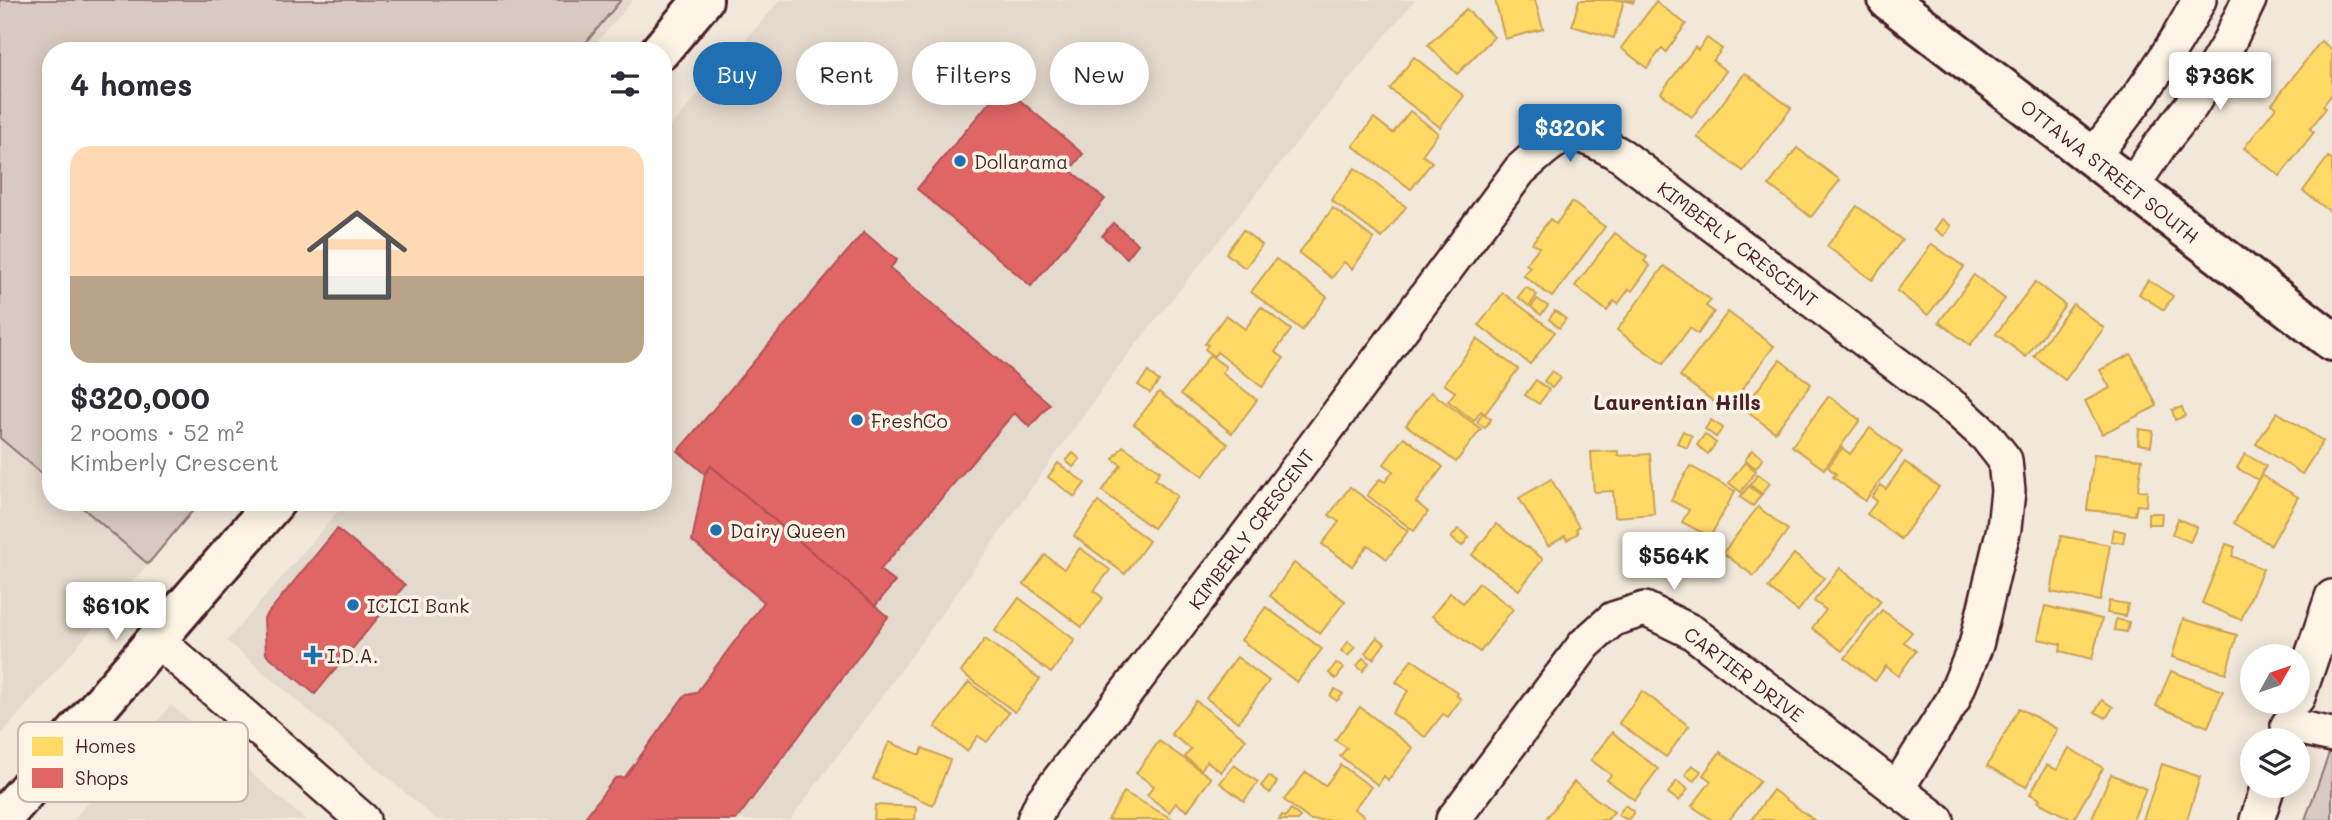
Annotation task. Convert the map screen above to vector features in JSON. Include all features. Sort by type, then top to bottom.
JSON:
[{"type":"main road","points":[[668,42],[703,0]]},
{"type":"main road","name":"OTTAWA STREET SOUTH","points":[[1888,0],[2332,341]]},
{"type":"main road","points":[[86,722],[267,511]]},
{"type":"main road","points":[[1,820],[18,801]]},
{"type":"street","points":[[2092,157],[2131,108],[2182,34],[2199,0]]},
{"type":"street","points":[[2131,188],[2191,106],[2227,46],[2249,0]]},
{"type":"street","name":"KIMBERLY CRESCENT","points":[[1034,820],[1042,802],[1256,524],[1520,170],[1550,143],[1569,134],[1591,137],[1633,164],[1957,410],[1986,436],[2005,460],[2008,491],[2004,528],[1976,645],[1952,700],[1896,790]]},
{"type":"street","points":[[2332,597],[2291,716],[2332,735]]},
{"type":"street","name":"CARTIER DRIVE","points":[[1453,820],[1585,644],[1613,619],[1646,609],[1692,632],[1937,820]]},
{"type":"street","points":[[158,640],[363,820]]},
{"type":"street","points":[[2257,820],[2264,798]]},
{"type":"shaded area","points":[[0,0],[633,0],[597,42],[42,42],[42,511],[193,511],[0,736]]},
{"type":"shaded area","points":[[0,0],[621,0],[586,42],[42,42],[42,473],[0,438]]},
{"type":"shaded area","points":[[780,0],[1415,0],[1302,136],[1119,366],[910,658],[790,820],[437,820],[227,641],[338,511],[672,511],[672,125],[693,100],[693,105],[782,105],[782,42],[744,42]]},
{"type":"shaded area","points":[[86,511],[192,511],[148,564]]},
{"type":"shaded area","points":[[171,705],[191,722],[157,722]]},
{"type":"shaded area","points":[[2332,745],[2332,820],[2305,820]]},
{"type":"shaded area","points":[[248,771],[306,820],[73,820],[88,802],[248,802]]},
{"type":"building: Homes","points":[[1495,0],[1535,0],[1543,29],[1505,39]]},
{"type":"building: Homes","points":[[1579,0],[1624,0],[1614,38],[1572,26]]},
{"type":"building: Homes","points":[[1656,2],[1686,24],[1666,52],[1662,48],[1647,68],[1621,48]]},
{"type":"building: Homes","points":[[1466,9],[1494,37],[1457,74],[1428,45]]},
{"type":"building: Homes","points":[[1707,38],[1722,49],[1713,61],[1726,71],[1692,117],[1661,93],[1695,47],[1698,50]]},
{"type":"building: Homes","points":[[2321,41],[2332,50],[2332,94],[2323,106],[2326,108],[2310,129],[2314,132],[2280,176],[2244,148],[2276,107],[2272,104]]},
{"type":"building: Homes","points":[[1414,57],[1464,96],[1440,127],[1390,89]]},
{"type":"building: Homes","points":[[1745,73],[1791,108],[1743,171],[1697,137]]},
{"type":"building: Homes","points":[[1410,111],[1438,133],[1422,155],[1432,162],[1411,189],[1353,146],[1374,118],[1393,133]]},
{"type":"building: Homes","points":[[1797,148],[1840,180],[1811,217],[1769,185]]},
{"type":"building: Homes","points":[[2328,157],[2332,159],[2332,213],[2303,191]]},
{"type":"building: Homes","points":[[1355,168],[1406,207],[1382,238],[1331,200]]},
{"type":"building: Homes","points":[[1572,202],[1605,227],[1552,297],[1523,275],[1530,267],[1526,264],[1539,247],[1532,243],[1550,219],[1556,224]]},
{"type":"building: Homes","points":[[1857,206],[1902,240],[1872,280],[1827,246]]},
{"type":"building: Homes","points":[[1333,208],[1374,239],[1352,269],[1344,262],[1332,278],[1299,253]]},
{"type":"building: Homes","points":[[1942,219],[1951,226],[1944,236],[1935,229]]},
{"type":"building: Homes","points":[[1243,230],[1262,245],[1245,268],[1226,253]]},
{"type":"building: Homes","points":[[1615,233],[1647,257],[1644,261],[1650,266],[1632,291],[1629,289],[1618,304],[1614,301],[1607,311],[1575,286]]},
{"type":"building: Homes","points":[[1932,244],[1964,267],[1928,315],[1897,291]]},
{"type":"building: Homes","points":[[1276,259],[1327,297],[1302,330],[1251,292]]},
{"type":"building: Homes","points":[[1664,266],[1711,300],[1706,306],[1714,312],[1698,334],[1690,328],[1663,364],[1617,330]]},
{"type":"building: Homes","points":[[1974,275],[2005,299],[1970,345],[1939,322]]},
{"type":"building: Homes","points":[[2148,280],[2173,296],[2164,310],[2139,294]]},
{"type":"building: Homes","points":[[2035,282],[2065,305],[2026,357],[1996,334]]},
{"type":"building: Homes","points":[[1526,287],[1537,295],[1529,306],[1518,297]]},
{"type":"building: Homes","points":[[1503,293],[1555,332],[1530,364],[1479,325]]},
{"type":"building: Homes","points":[[1537,299],[1548,306],[1541,315],[1531,307]]},
{"type":"building: Homes","points":[[2073,304],[2104,328],[2065,380],[2034,356]]},
{"type":"building: Homes","points":[[1261,307],[1291,330],[1275,352],[1284,358],[1262,387],[1217,352],[1214,356],[1205,349],[1208,345],[1205,344],[1226,315],[1245,329]]},
{"type":"building: Homes","points":[[1555,311],[1566,319],[1559,328],[1549,319]]},
{"type":"building: Homes","points":[[1728,312],[1774,346],[1726,411],[1680,376]]},
{"type":"building: Homes","points":[[1477,339],[1518,369],[1485,414],[1481,411],[1474,421],[1448,401],[1455,392],[1444,384]]},
{"type":"building: Homes","points":[[2131,354],[2157,406],[2102,434],[2085,401],[2110,388],[2100,370]]},
{"type":"building: Homes","points":[[1210,355],[1226,367],[1222,373],[1257,400],[1232,433],[1181,394]]},
{"type":"building: Homes","points":[[1780,360],[1811,384],[1775,432],[1743,409]]},
{"type":"building: Homes","points":[[1552,371],[1560,378],[1552,388],[1544,381]]},
{"type":"building: Homes","points":[[1148,372],[1159,381],[1150,393],[1138,385]]},
{"type":"building: Homes","points":[[1536,380],[1549,390],[1539,404],[1525,395]]},
{"type":"building: Homes","points":[[1159,392],[1228,444],[1203,476],[1134,424]]},
{"type":"building: Homes","points":[[1431,392],[1481,429],[1456,462],[1406,425]]},
{"type":"building: Homes","points":[[1829,396],[1860,420],[1824,469],[1792,446]]},
{"type":"building: Homes","points":[[2182,407],[2185,416],[2175,420],[2172,410]]},
{"type":"building: Homes","points":[[2277,412],[2323,441],[2302,474],[2256,444]]},
{"type":"building: Homes","points":[[1483,413],[1491,419],[1485,428],[1477,422]]},
{"type":"building: Homes","points":[[1711,420],[1723,428],[1716,437],[1705,429]]},
{"type":"building: Homes","points":[[1870,428],[1902,452],[1865,501],[1833,477],[1836,474],[1828,467],[1842,448],[1850,454]]},
{"type":"building: Homes","points":[[2139,429],[2153,431],[2151,446],[2138,444]]},
{"type":"building: Homes","points":[[1683,431],[1692,436],[1687,448],[1677,443]]},
{"type":"building: Homes","points":[[1705,434],[1716,443],[1708,454],[1697,445]]},
{"type":"building: Homes","points":[[1404,437],[1443,467],[1416,502],[1428,512],[1414,531],[1367,495],[1380,479],[1385,482],[1393,471],[1384,464]]},
{"type":"building: Homes","points":[[1123,446],[1160,471],[1155,479],[1177,496],[1153,528],[1102,491],[1121,465],[1113,459]]},
{"type":"building: Homes","points":[[1752,450],[1763,458],[1756,468],[1745,460]]},
{"type":"building: Homes","points":[[1618,451],[1618,456],[1650,454],[1654,514],[1615,517],[1613,491],[1594,492],[1591,452]]},
{"type":"building: Homes","points":[[1073,453],[1080,459],[1073,467],[1066,461]]},
{"type":"building: Homes","points":[[2094,454],[2142,459],[2138,490],[2147,491],[2146,506],[2137,505],[2135,515],[2087,510]]},
{"type":"building: Homes","points":[[2245,454],[2266,466],[2258,480],[2237,468]]},
{"type":"building: Homes","points":[[1745,462],[1756,471],[1741,492],[1729,483]]},
{"type":"building: Homes","points":[[1905,462],[1939,487],[1901,539],[1867,514],[1877,501],[1872,497],[1881,485],[1886,489]]},
{"type":"building: Homes","points":[[1058,463],[1085,483],[1075,497],[1048,477]]},
{"type":"building: Homes","points":[[1690,466],[1735,491],[1710,537],[1682,522],[1689,510],[1671,500]]},
{"type":"building: Homes","points":[[1758,474],[1770,483],[1762,494],[1750,485]]},
{"type":"building: Homes","points":[[2261,475],[2298,497],[2271,545],[2234,523]]},
{"type":"building: Homes","points":[[1551,479],[1579,527],[1576,529],[1578,533],[1567,540],[1565,536],[1548,546],[1519,498]]},
{"type":"building: Homes","points":[[1749,486],[1761,495],[1753,506],[1740,497]]},
{"type":"building: Homes","points":[[1350,487],[1408,531],[1387,559],[1368,545],[1352,566],[1322,544],[1339,522],[1329,515]]},
{"type":"building: Homes","points":[[1098,502],[1149,541],[1125,574],[1074,536]]},
{"type":"building: Homes","points":[[1758,507],[1788,530],[1754,576],[1723,553]]},
{"type":"building: Homes","points":[[2148,513],[2162,513],[2161,524],[2148,524]]},
{"type":"building: Homes","points":[[2178,519],[2197,527],[2190,542],[2172,534]]},
{"type":"building: Homes","points":[[1496,524],[1543,559],[1519,590],[1472,555]]},
{"type":"building: Homes","points":[[1458,529],[1469,537],[1462,546],[1451,538]]},
{"type":"building: Homes","points":[[2113,529],[2125,532],[2123,543],[2111,541]]},
{"type":"building: Homes","points":[[2061,536],[2110,545],[2100,601],[2051,592]]},
{"type":"building: Homes","points":[[2226,544],[2235,547],[2232,556],[2263,569],[2241,620],[2202,603]]},
{"type":"building: Homes","points":[[1080,548],[1110,570],[1094,591],[1103,598],[1082,627],[1024,584],[1045,555],[1064,569]]},
{"type":"building: Homes","points":[[1794,554],[1824,578],[1798,611],[1768,588]]},
{"type":"building: Homes","points":[[1294,563],[1345,601],[1320,634],[1270,596]]},
{"type":"building: Homes","points":[[1840,568],[1881,601],[1842,651],[1812,628],[1826,610],[1814,601]]},
{"type":"building: Homes","points":[[1479,583],[1513,609],[1480,652],[1432,616],[1450,593],[1463,603]]},
{"type":"building: Homes","points":[[1019,598],[1075,640],[1051,673],[995,631]]},
{"type":"building: Homes","points":[[2109,601],[2128,604],[2125,616],[2107,613]]},
{"type":"building: Homes","points":[[2045,606],[2102,619],[2092,659],[2060,651],[2061,644],[2038,639]]},
{"type":"building: Homes","points":[[1266,607],[1322,649],[1297,682],[1241,640]]},
{"type":"building: Homes","points":[[1882,610],[1912,632],[1904,642],[1916,651],[1898,676],[1886,666],[1875,681],[1845,658]]},
{"type":"building: Homes","points":[[2116,619],[2129,622],[2127,632],[2114,630]]},
{"type":"building: Homes","points":[[2183,619],[2237,635],[2226,673],[2172,657]]},
{"type":"building: Homes","points":[[1377,637],[1385,643],[1373,659],[1365,653]]},
{"type":"building: Homes","points":[[985,639],[1040,679],[1015,712],[961,672]]},
{"type":"building: Homes","points":[[1348,642],[1355,647],[1348,656],[1341,651]]},
{"type":"building: Homes","points":[[1237,657],[1269,681],[1238,722],[1206,698]]},
{"type":"building: Homes","points":[[1363,658],[1369,663],[1363,671],[1357,666]]},
{"type":"building: Homes","points":[[1412,659],[1458,693],[1456,695],[1461,699],[1448,717],[1443,714],[1425,737],[1392,713],[1408,691],[1396,682]]},
{"type":"building: Homes","points":[[1336,663],[1344,668],[1336,679],[1329,673]]},
{"type":"building: Homes","points":[[2171,671],[2223,691],[2208,727],[2156,706]]},
{"type":"building: Homes","points":[[969,682],[1009,713],[987,742],[978,736],[967,751],[935,727]]},
{"type":"building: Homes","points":[[1335,689],[1343,694],[1337,701],[1330,696]]},
{"type":"building: Homes","points":[[1642,691],[1689,726],[1666,757],[1619,723]]},
{"type":"building: Homes","points":[[2102,700],[2113,707],[2106,718],[2095,712]]},
{"type":"building: Homes","points":[[1196,701],[1246,739],[1221,772],[1207,761],[1201,770],[1185,757],[1191,749],[1171,734]]},
{"type":"building: Homes","points":[[1360,707],[1413,748],[1388,780],[1384,776],[1378,785],[1340,756],[1347,748],[1335,740]]},
{"type":"building: Homes","points":[[2019,708],[2057,729],[2026,787],[1987,766]]},
{"type":"building: Homes","points":[[1612,732],[1658,769],[1635,800],[1607,780],[1611,775],[1591,760]]},
{"type":"building: Homes","points":[[1159,741],[1211,778],[1187,811],[1176,803],[1169,812],[1147,795],[1154,786],[1136,773]]},
{"type":"building: Homes","points":[[889,742],[920,755],[923,748],[950,760],[933,805],[873,779]]},
{"type":"building: Homes","points":[[2069,748],[2103,768],[2073,820],[2038,802],[2040,799],[2030,794],[2047,765],[2057,770]]},
{"type":"building: Homes","points":[[1720,752],[1760,781],[1729,820],[1712,820],[1692,806],[1711,781],[1703,775]]},
{"type":"building: Homes","points":[[2162,764],[2200,777],[2187,820],[2143,820]]},
{"type":"building: Homes","points":[[1234,765],[1258,782],[1244,801],[1220,783]]},
{"type":"building: Homes","points":[[1341,765],[1371,787],[1354,809],[1364,816],[1360,820],[1310,820],[1284,800],[1306,772],[1325,786]]},
{"type":"building: Homes","points":[[1692,765],[1701,771],[1694,781],[1685,775]]},
{"type":"building: Homes","points":[[2111,774],[2146,789],[2133,820],[2091,820]]},
{"type":"building: Homes","points":[[1269,776],[1277,782],[1270,793],[1261,786]]},
{"type":"building: Homes","points":[[1677,781],[1688,789],[1679,801],[1668,793]]},
{"type":"building: Homes","points":[[1574,782],[1614,812],[1607,820],[1545,820]]},
{"type":"building: Homes","points":[[1773,790],[1814,820],[1751,820]]},
{"type":"building: Homes","points":[[1124,792],[1174,820],[1108,820]]},
{"type":"building: Homes","points":[[875,805],[916,807],[915,820],[874,820]]},
{"type":"building: Homes","points":[[1625,805],[1634,812],[1628,820],[1618,815]]},
{"type":"building: Homes","points":[[1291,809],[1300,817],[1298,820],[1279,820],[1282,815],[1285,817]]},
{"type":"building: Shops","points":[[987,105],[1025,105],[1083,154],[1070,170],[1105,199],[1031,286],[917,189]]},
{"type":"building: Shops","points":[[1113,223],[1138,244],[1127,258],[1102,236]]},
{"type":"building: Shops","name":"FreshCo","points":[[864,232],[897,260],[890,268],[1050,404],[1030,427],[1014,413],[880,570],[895,582],[875,606],[711,466],[705,474],[678,451]]},
{"type":"building: Shops","points":[[711,466],[888,617],[736,820],[583,820],[615,778],[625,777],[685,695],[696,693],[764,602],[692,541],[705,474]]},
{"type":"building: Shops","points":[[337,529],[405,585],[315,694],[266,654],[264,618]]},
{"type":"place","name":"Dollarama","points":[[960,161]]},
{"type":"place","name":"FreshCo","points":[[857,420]]},
{"type":"place","name":"Dairy Queen","points":[[716,530]]},
{"type":"place","name":"ICICI Bank","points":[[353,605]]},
{"type":"place","name":"I.D.A.","points":[[313,655]]},
{"type":"district","name":"Laurentian Hills","points":[[1677,401]]}]
